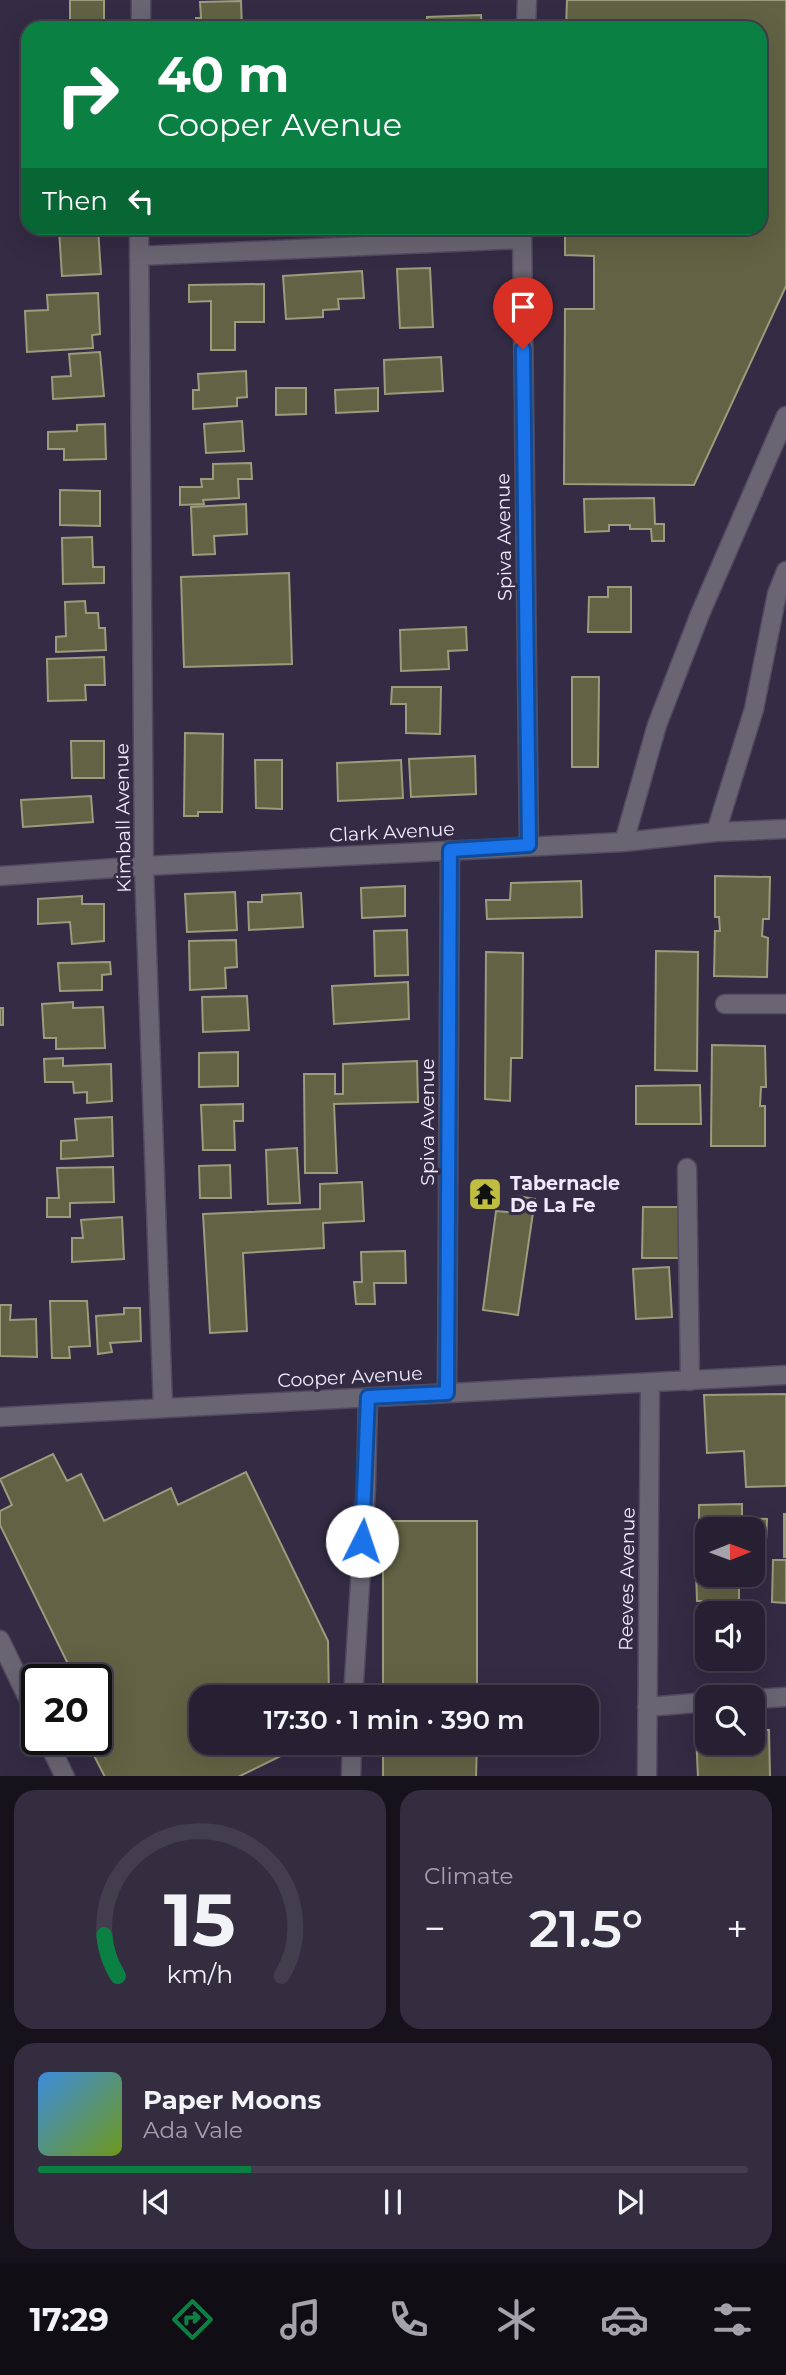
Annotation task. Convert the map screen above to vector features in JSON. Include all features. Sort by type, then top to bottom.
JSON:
[{"type":"street","points":[[141,0],[141,21]]},
{"type":"street","points":[[526,21],[527,0]]},
{"type":"street","name":"Kimball Avenue","points":[[139,235],[144,866],[163,1408]]},
{"type":"street","points":[[139,256],[489,235]]},
{"type":"street","name":"Spiva Avenue","points":[[522,235],[529,845]]},
{"type":"street","points":[[624,842],[657,725],[699,614],[786,416]]},
{"type":"street","points":[[716,832],[754,709],[786,571]]},
{"type":"street","name":"Clark Avenue","points":[[0,876],[529,845],[624,842],[716,832],[786,829]]},
{"type":"street","name":"Spiva Avenue","points":[[447,1393],[450,850]]},
{"type":"street","points":[[725,1004],[786,1004]]},
{"type":"street","points":[[687,1168],[690,1381]]},
{"type":"street","name":"Cooper Avenue","points":[[0,1417],[786,1375]]},
{"type":"street","name":"Reeves Avenue","points":[[647,1776],[650,1383]]},
{"type":"street","points":[[354,1685],[366,1486],[368,1397]]},
{"type":"street","points":[[0,1640],[21,1684]]},
{"type":"street","points":[[765,1698],[786,1697]]},
{"type":"street","points":[[646,1707],[695,1703]]},
{"type":"street","points":[[54,1755],[65,1776]]},
{"type":"street","points":[[351,1776],[352,1755]]},
{"type":"building","points":[[70,0],[104,0],[104,21],[70,21]]},
{"type":"building","points":[[567,0],[786,0],[786,286],[694,485],[564,484],[565,309],[594,309],[594,256],[565,255],[565,235],[767,235],[767,21],[566,21]]},
{"type":"building","points":[[241,1],[242,21],[196,21],[196,18],[201,18],[200,2]]},
{"type":"building","points":[[481,15],[481,21],[427,21],[427,17]]},
{"type":"building","points":[[59,235],[98,235],[101,274],[62,276]]},
{"type":"building","points":[[430,268],[433,327],[400,328],[397,269]]},
{"type":"building","points":[[362,271],[364,298],[338,299],[339,309],[323,310],[323,317],[286,319],[283,276]]},
{"type":"building","points":[[264,284],[264,322],[235,322],[235,350],[211,350],[211,301],[189,302],[189,285]]},
{"type":"building","points":[[98,293],[100,334],[92,335],[93,348],[27,352],[25,311],[48,310],[47,295]]},
{"type":"building","points":[[100,352],[104,396],[53,399],[52,377],[71,376],[69,354]]},
{"type":"building","points":[[441,357],[443,391],[385,394],[384,360]]},
{"type":"building","points":[[246,371],[247,397],[237,398],[237,406],[193,409],[193,390],[199,390],[198,374]]},
{"type":"building","points":[[276,388],[306,388],[306,414],[276,415]]},
{"type":"building","points":[[378,388],[378,411],[336,413],[335,390]]},
{"type":"building","points":[[242,421],[244,451],[206,453],[204,424]]},
{"type":"building","points":[[105,424],[106,459],[64,460],[64,449],[48,449],[48,432],[77,431],[77,425]]},
{"type":"building","points":[[251,463],[252,479],[238,479],[239,498],[203,500],[204,504],[180,505],[180,487],[202,487],[201,479],[213,479],[213,464]]},
{"type":"building","points":[[60,490],[100,491],[100,526],[60,525]]},
{"type":"building","points":[[654,498],[655,524],[664,524],[664,541],[652,541],[651,529],[630,529],[630,525],[609,525],[609,531],[585,532],[584,499]]},
{"type":"building","points":[[246,504],[247,534],[214,536],[215,554],[193,555],[191,507]]},
{"type":"building","points":[[92,537],[93,567],[104,567],[104,583],[63,584],[62,538]]},
{"type":"building","points":[[289,573],[292,664],[184,667],[181,577]]},
{"type":"building","points":[[608,587],[631,587],[631,632],[588,632],[589,597],[608,597]]},
{"type":"building","points":[[85,601],[86,613],[98,613],[99,628],[105,628],[106,650],[56,652],[56,637],[66,636],[65,602]]},
{"type":"building","points":[[466,627],[467,650],[448,651],[449,669],[401,671],[400,630]]},
{"type":"building","points":[[104,657],[105,685],[85,685],[86,700],[48,701],[47,659]]},
{"type":"building","points":[[572,677],[599,677],[598,767],[572,767]]},
{"type":"building","points":[[392,687],[441,687],[440,734],[406,733],[406,704],[391,704]]},
{"type":"building","points":[[185,733],[223,734],[222,812],[198,812],[198,816],[184,816]]},
{"type":"building","points":[[71,741],[104,741],[104,778],[72,778]]},
{"type":"building","points":[[475,756],[476,794],[411,797],[409,759]]},
{"type":"building","points":[[255,760],[282,760],[282,809],[256,808]]},
{"type":"building","points":[[401,760],[403,798],[338,801],[337,763]]},
{"type":"building","points":[[91,796],[93,822],[23,827],[21,800]]},
{"type":"building","points":[[715,876],[770,877],[769,919],[763,919],[762,936],[768,938],[767,977],[714,976],[715,931],[720,931],[719,917],[715,917]]},
{"type":"building","points":[[581,881],[582,917],[487,919],[486,900],[510,900],[511,883]]},
{"type":"building","points":[[405,886],[405,916],[362,918],[361,888]]},
{"type":"building","points":[[235,892],[237,930],[187,932],[185,894]]},
{"type":"building","points":[[301,893],[303,927],[249,930],[248,902],[262,902],[262,895]]},
{"type":"building","points":[[82,896],[82,904],[104,904],[104,941],[72,944],[70,922],[38,924],[38,899]]},
{"type":"building","points":[[407,930],[408,975],[375,976],[374,931]]},
{"type":"building","points":[[236,940],[237,967],[225,968],[226,988],[190,990],[189,941]]},
{"type":"building","points":[[656,951],[698,952],[697,1071],[655,1070]]},
{"type":"building","points":[[486,952],[523,953],[522,1058],[511,1058],[510,1101],[485,1099]]},
{"type":"building","points":[[110,962],[111,974],[102,975],[102,990],[60,991],[58,963]]},
{"type":"building","points":[[408,982],[409,1019],[334,1024],[332,986]]},
{"type":"building","points":[[247,996],[249,1030],[203,1032],[202,997]]},
{"type":"building","points":[[73,1002],[73,1008],[103,1007],[105,1048],[56,1049],[56,1038],[44,1038],[42,1004]]},
{"type":"building","points":[[0,1008],[3,1008],[3,1025],[0,1025]]},
{"type":"building","points":[[712,1045],[765,1046],[766,1087],[761,1087],[760,1106],[765,1106],[765,1146],[711,1146]]},
{"type":"building","points":[[238,1052],[238,1086],[199,1087],[199,1053]]},
{"type":"building","points":[[63,1058],[63,1066],[111,1064],[112,1101],[87,1103],[87,1092],[74,1093],[73,1082],[45,1082],[44,1059]]},
{"type":"building","points":[[417,1061],[418,1102],[334,1104],[337,1173],[305,1173],[304,1074],[335,1074],[335,1094],[343,1094],[343,1064]]},
{"type":"building","points":[[700,1085],[701,1124],[636,1124],[636,1086]]},
{"type":"building","points":[[243,1104],[243,1121],[234,1121],[235,1150],[203,1150],[201,1105]]},
{"type":"building","points":[[112,1117],[113,1156],[61,1159],[61,1141],[77,1140],[75,1119]]},
{"type":"building","points":[[297,1148],[300,1203],[268,1204],[266,1150]]},
{"type":"building","points":[[230,1165],[231,1198],[200,1198],[199,1166]]},
{"type":"building","points":[[113,1167],[114,1202],[70,1203],[70,1217],[47,1217],[47,1198],[59,1198],[57,1168]]},
{"type":"building","points":[[362,1182],[364,1221],[323,1223],[324,1248],[243,1253],[247,1331],[210,1333],[203,1214],[320,1209],[320,1184]]},
{"type":"building","points":[[518,1196],[535,1199],[518,1315],[483,1310],[496,1211],[517,1213]]},
{"type":"building","points":[[643,1207],[679,1207],[680,1258],[642,1258]]},
{"type":"building","points":[[122,1217],[124,1259],[72,1262],[72,1238],[83,1238],[81,1220]]},
{"type":"building","points":[[405,1251],[406,1283],[374,1283],[375,1304],[356,1304],[354,1282],[362,1282],[361,1252]]},
{"type":"building","points":[[669,1267],[672,1317],[636,1319],[633,1269]]},
{"type":"building","points":[[50,1301],[87,1301],[90,1346],[69,1347],[70,1358],[52,1358]]},
{"type":"building","points":[[0,1305],[11,1305],[10,1320],[36,1319],[37,1357],[0,1356]]},
{"type":"building","points":[[124,1308],[140,1308],[141,1341],[110,1343],[112,1352],[98,1354],[96,1316],[124,1314]]},
{"type":"building","points":[[786,1394],[786,1486],[746,1487],[744,1451],[707,1453],[704,1395]]},
{"type":"building","points":[[53,1454],[67,1481],[81,1474],[104,1521],[171,1488],[178,1505],[246,1472],[328,1641],[329,1685],[189,1685],[189,1755],[283,1755],[240,1776],[104,1776],[94,1755],[112,1755],[112,1664],[68,1664],[0,1525],[0,1511],[12,1505],[0,1479]]},
{"type":"building","points":[[742,1504],[742,1517],[699,1517],[699,1505]]},
{"type":"building","points":[[786,1514],[786,1557],[784,1557]]},
{"type":"building","points":[[765,1519],[767,1519],[765,1541]]},
{"type":"building","points":[[383,1521],[477,1521],[477,1685],[383,1685]]},
{"type":"building","points":[[773,1560],[786,1560],[786,1603],[772,1602]]},
{"type":"building","points":[[697,1587],[739,1587],[739,1601],[697,1601]]},
{"type":"building","points":[[765,1730],[769,1730],[770,1776],[698,1776],[697,1755],[765,1755]]},
{"type":"building","points":[[383,1755],[477,1755],[476,1776],[383,1776]]},
{"type":"place","name":"Tabernacle De La Fe","points":[[485,1194]]},
{"type":"route","points":[[362,1541],[368,1397],[447,1393],[450,850],[529,845],[523,349]]}]
